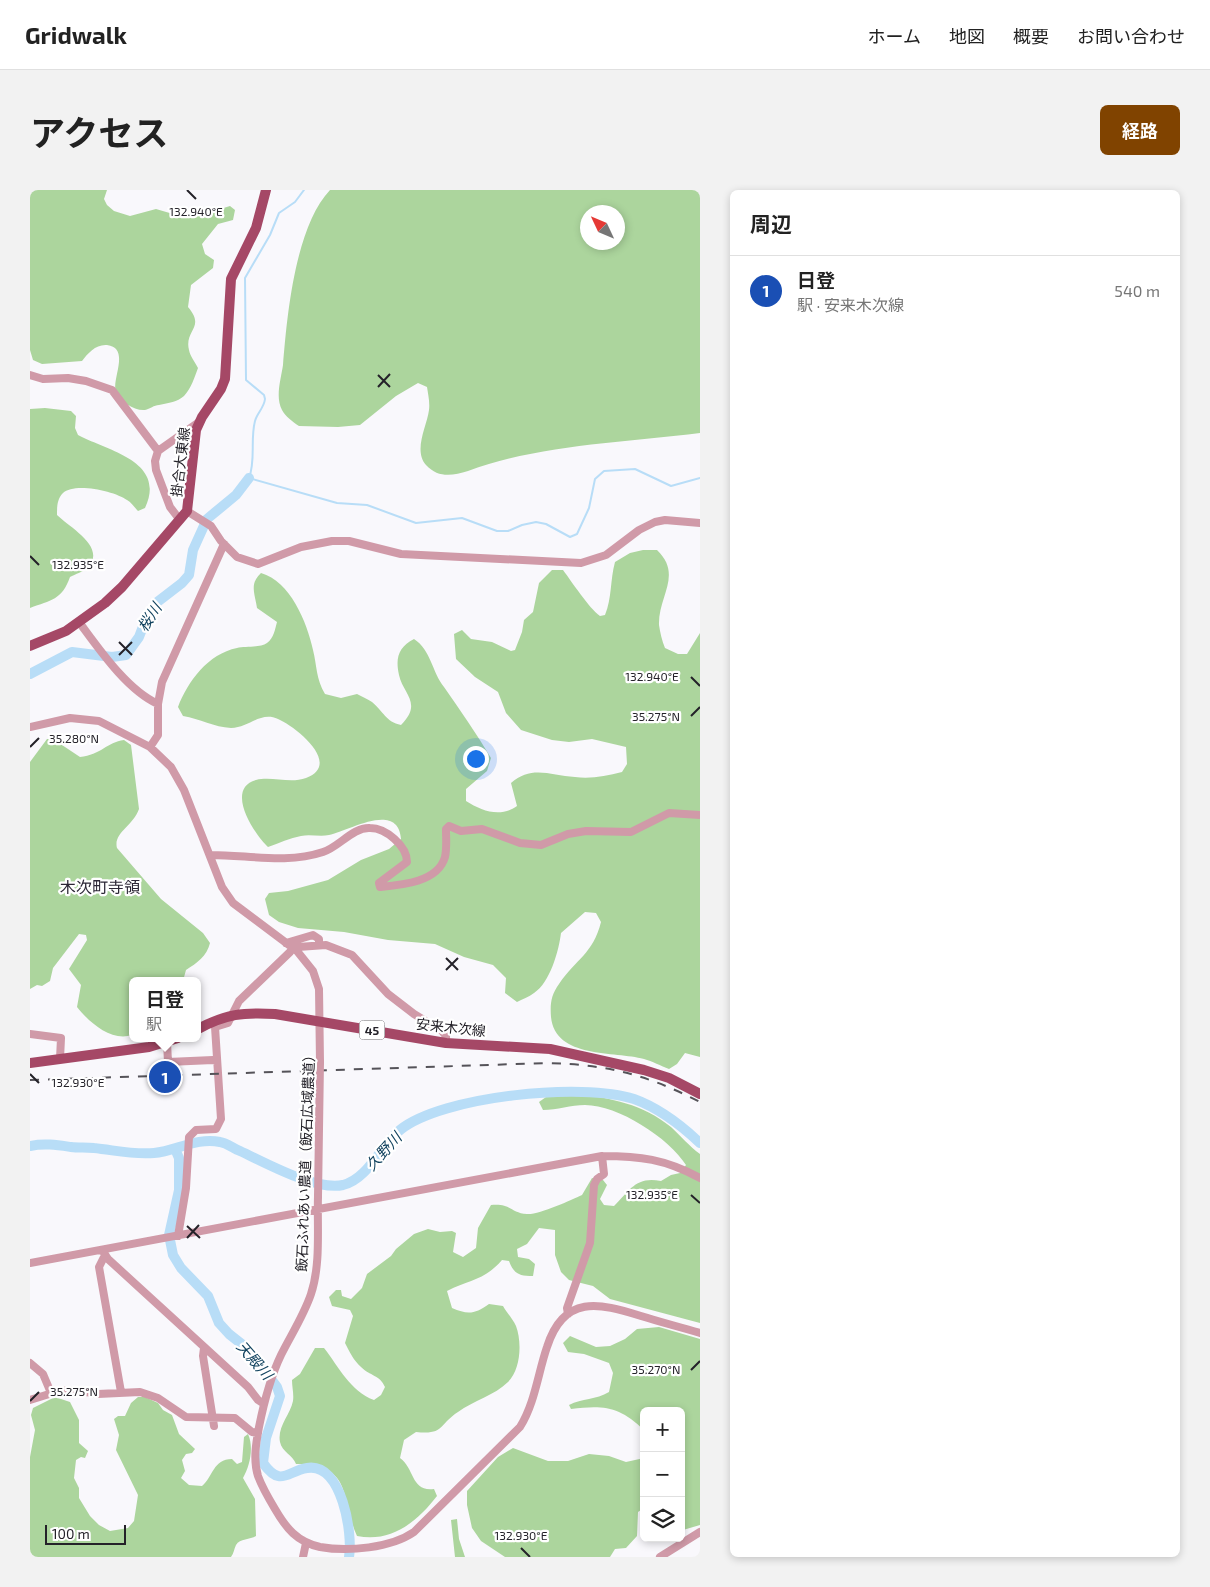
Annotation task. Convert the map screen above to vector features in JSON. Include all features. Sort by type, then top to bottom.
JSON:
[{"type":"main road","name":"掛合大東線","points":[[30,646],[55,637],[79,622],[122,587],[187,511],[190,498],[191,466],[199,422],[221,389],[225,379],[231,279],[256,228],[266,190]]},
{"type":"main road","name":"安来木次線","points":[[201,1028],[233,1014],[248,1012],[321,1021],[446,1043],[529,1047],[574,1054],[644,1070],[669,1078],[700,1094]]},
{"type":"main road","points":[[30,1063],[167,1042]]},
{"type":"street","points":[[30,375],[43,379],[61,378],[86,381],[112,390],[158,451]]},
{"type":"street","points":[[180,520],[170,507],[156,470],[155,461],[158,451],[199,422]]},
{"type":"street","points":[[187,511],[205,522],[237,557],[258,564],[301,546],[332,541],[349,541],[401,554],[582,563],[606,554],[654,522],[665,520],[700,523]]},
{"type":"street","points":[[150,747],[158,735],[158,704],[165,676],[224,544]]},
{"type":"street","points":[[79,622],[108,660],[150,701],[158,704]]},
{"type":"street","name":"飯石ふれあい農道（飯石広域農道）","points":[[30,727],[70,718],[89,719],[120,730],[150,747],[171,766],[180,781],[222,887],[233,903],[302,956],[313,971],[319,989],[321,1021],[316,1268],[312,1292],[268,1389],[258,1433],[255,1463],[260,1481],[282,1520],[290,1531],[306,1543]]},
{"type":"street","points":[[211,856],[298,857],[323,852],[363,829],[377,829],[389,834],[402,847],[407,857],[407,862],[379,883],[380,887],[422,879],[435,873],[445,858],[446,829],[449,826],[461,831],[482,829],[520,843],[541,845],[568,834],[586,831],[631,832],[669,813],[700,815]]},
{"type":"street","points":[[286,943],[313,935],[319,938],[319,944]]},
{"type":"street","points":[[298,947],[319,944],[352,955],[388,994],[442,1031],[446,1036],[446,1043]]},
{"type":"street","points":[[176,1237],[186,1197],[189,1137],[196,1130],[216,1129],[220,1125],[219,1074],[216,1062],[215,1027],[228,1023],[239,1001],[290,952]]},
{"type":"street","points":[[30,1034],[61,1038],[60,1059]]},
{"type":"street","points":[[167,1042],[168,1062],[213,1060],[216,1062]]},
{"type":"street","points":[[568,1314],[567,1308],[590,1243],[594,1185],[597,1179],[604,1174],[602,1156]]},
{"type":"street","points":[[30,1263],[103,1253],[176,1237],[602,1156],[645,1157],[663,1161],[700,1178]]},
{"type":"street","points":[[103,1253],[264,1404]]},
{"type":"street","points":[[103,1253],[99,1267],[120,1392]]},
{"type":"street","points":[[303,1557],[306,1543],[322,1547],[345,1548],[390,1544],[403,1540],[414,1532],[508,1440],[526,1418],[547,1346],[554,1330],[568,1314],[586,1306],[608,1306],[700,1333]]},
{"type":"street","points":[[204,1348],[203,1356],[214,1426]]},
{"type":"street","points":[[30,1363],[46,1379],[51,1392]]},
{"type":"street","points":[[30,1400],[51,1392],[74,1390],[98,1394],[140,1392],[154,1396],[186,1417],[235,1418],[252,1432],[258,1433]]},
{"type":"street","points":[[660,1557],[700,1532]]},
{"type":"green space","points":[[30,190],[107,190],[104,199],[107,205],[114,211],[130,216],[156,209],[173,214],[201,215],[230,206],[235,210],[233,220],[218,224],[202,244],[205,254],[214,260],[213,268],[191,285],[188,307],[193,314],[195,325],[188,343],[190,354],[198,368],[189,390],[184,396],[173,402],[145,410],[128,405],[121,399],[115,387],[119,365],[118,352],[114,347],[107,345],[96,348],[82,361],[42,364],[33,360],[30,350]]},
{"type":"green space","points":[[330,190],[700,190],[700,433],[553,450],[524,455],[462,473],[446,475],[435,472],[422,459],[421,445],[429,404],[427,387],[418,383],[396,396],[360,425],[338,427],[299,426],[287,417],[282,410],[279,388],[290,298],[308,226],[318,206]]},
{"type":"green space","points":[[45,408],[71,411],[76,416],[75,428],[78,435],[131,460],[141,468],[148,479],[150,492],[145,508],[138,511],[127,500],[104,491],[76,488],[63,493],[58,500],[57,515],[77,531],[90,545],[93,552],[93,560],[82,572],[70,577],[67,585],[59,595],[50,601],[30,608],[30,409]]},
{"type":"green space","points":[[643,550],[657,550],[665,559],[668,568],[669,577],[659,625],[665,648],[678,654],[687,654],[700,633],[700,1057],[685,1053],[677,1064],[669,1069],[644,1059],[588,1051],[575,1047],[563,1040],[555,1031],[551,1017],[553,996],[565,975],[589,949],[598,933],[601,922],[596,913],[585,912],[561,933],[556,957],[545,982],[530,996],[517,1002],[505,993],[506,978],[493,965],[464,957],[435,944],[298,928],[279,922],[269,915],[265,899],[269,893],[288,891],[328,880],[361,860],[389,849],[401,839],[398,828],[391,822],[382,820],[371,821],[329,835],[304,835],[268,847],[256,833],[245,812],[242,802],[243,793],[247,785],[262,779],[300,780],[306,778],[316,772],[320,764],[318,755],[304,737],[278,719],[272,717],[260,718],[231,728],[183,716],[178,707],[193,678],[208,662],[227,651],[240,647],[260,646],[271,639],[277,622],[257,608],[254,594],[255,581],[261,573],[281,584],[289,593],[302,615],[313,650],[318,678],[325,694],[341,698],[357,694],[372,702],[385,716],[396,724],[401,725],[411,711],[411,705],[399,675],[399,653],[405,645],[414,639],[420,644],[428,655],[440,681],[491,758],[487,771],[466,789],[466,801],[478,808],[491,812],[504,812],[517,806],[511,783],[518,777],[541,772],[587,778],[622,772],[627,764],[626,747],[592,739],[569,742],[552,740],[521,730],[506,713],[498,692],[475,677],[456,659],[454,634],[462,630],[471,639],[492,642],[511,651],[515,650],[522,632],[524,620],[533,612],[539,583],[552,570],[563,570],[591,607],[600,616],[605,615],[609,602],[615,562],[630,553]]},
{"type":"green space","points":[[47,739],[53,739],[80,757],[93,754],[118,741],[124,740],[131,745],[139,809],[118,838],[117,848],[161,899],[203,933],[210,943],[209,948],[198,962],[186,970],[184,977],[129,977],[129,1035],[116,1036],[101,1029],[77,1007],[81,985],[69,969],[87,940],[86,935],[79,934],[53,968],[50,981],[42,986],[37,985],[30,989],[30,762]]},
{"type":"green space","points":[[576,1094],[626,1103],[649,1113],[671,1127],[700,1154],[700,1323],[610,1299],[593,1286],[569,1280],[561,1272],[555,1255],[555,1230],[539,1228],[527,1244],[517,1249],[518,1257],[529,1259],[535,1264],[533,1276],[518,1273],[513,1269],[509,1261],[502,1260],[483,1276],[447,1291],[452,1308],[463,1312],[475,1312],[489,1304],[503,1306],[516,1326],[520,1347],[518,1363],[512,1377],[503,1387],[470,1404],[437,1430],[425,1433],[416,1432],[404,1440],[400,1458],[417,1483],[421,1487],[434,1489],[437,1496],[412,1522],[392,1533],[381,1536],[357,1536],[346,1497],[336,1477],[328,1470],[315,1466],[296,1464],[280,1442],[280,1431],[293,1401],[292,1380],[300,1374],[315,1348],[324,1348],[352,1385],[366,1396],[374,1400],[381,1395],[385,1387],[378,1378],[364,1370],[352,1356],[345,1343],[353,1316],[350,1310],[332,1306],[329,1297],[336,1290],[341,1290],[342,1296],[351,1299],[362,1288],[367,1274],[391,1256],[396,1249],[414,1234],[428,1229],[456,1233],[453,1252],[463,1257],[476,1248],[478,1228],[491,1205],[503,1205],[517,1212],[532,1214],[555,1207],[582,1195],[592,1178],[603,1180],[607,1185],[600,1199],[604,1205],[614,1206],[639,1182],[661,1181],[671,1175],[680,1173],[686,1165],[668,1144],[627,1117],[598,1106],[585,1105],[543,1110],[539,1102],[546,1097]]},
{"type":"green space","points":[[659,1327],[700,1339],[700,1525],[685,1529],[685,1407],[640,1407],[640,1426],[627,1416],[610,1409],[592,1407],[571,1409],[569,1405],[609,1392],[613,1373],[609,1363],[584,1354],[568,1352],[563,1343],[570,1336],[596,1347],[610,1346],[625,1339],[637,1329]]},
{"type":"green space","points":[[55,1397],[70,1402],[79,1420],[79,1443],[88,1451],[85,1458],[81,1457],[76,1460],[74,1478],[79,1488],[79,1498],[90,1516],[99,1525],[110,1531],[128,1528],[134,1521],[138,1495],[116,1450],[119,1435],[114,1419],[118,1416],[125,1416],[131,1403],[138,1397],[145,1397],[158,1403],[163,1410],[172,1415],[179,1434],[195,1449],[192,1453],[186,1454],[182,1460],[185,1471],[181,1478],[189,1485],[202,1486],[221,1462],[232,1459],[237,1464],[242,1462],[244,1437],[248,1434],[251,1445],[250,1456],[248,1468],[243,1478],[255,1499],[256,1536],[238,1543],[231,1557],[30,1557],[30,1457],[35,1430],[31,1415],[33,1408]]},
{"type":"green space","points":[[513,1448],[548,1461],[568,1461],[589,1454],[609,1456],[626,1462],[640,1459],[640,1511],[638,1512],[637,1536],[626,1548],[615,1549],[610,1557],[505,1557],[481,1541],[472,1528],[467,1505],[467,1491],[498,1457]]},
{"type":"green space","points":[[457,1519],[459,1539],[465,1557],[455,1557],[451,1520]]},
{"type":"waterway","points":[[304,190],[295,202],[279,213],[270,235],[245,278],[246,380],[264,395],[265,399],[255,421],[252,464],[249,478],[337,503],[367,505],[416,523],[462,518],[497,531],[508,531],[536,522],[546,524],[570,537],[577,534],[589,508],[595,479],[604,471],[635,469],[671,486],[700,478]]},
{"type":"waterway","name":"桜川","points":[[30,674],[72,652],[112,657],[126,655],[139,637],[147,616],[156,603],[182,583],[189,575],[193,550],[207,519],[236,495],[249,478]]},
{"type":"waterway","name":"久野川","points":[[30,1146],[50,1145],[131,1153],[154,1153],[203,1141],[220,1142],[305,1180],[332,1186],[343,1185],[360,1176],[400,1130],[420,1118],[447,1108],[479,1101],[549,1092],[611,1094],[634,1099],[652,1107],[669,1118],[700,1143]]},
{"type":"waterway","name":"天殿川","points":[[175,1149],[179,1158],[179,1190],[169,1235],[173,1255],[181,1268],[208,1296],[219,1323],[229,1334],[248,1349],[277,1387],[280,1396],[266,1438],[263,1463],[269,1471],[280,1476],[307,1468],[319,1469],[329,1476],[337,1487],[347,1517],[350,1546],[349,1557]]},
{"type":"railway","points":[[30,1080],[548,1063],[590,1066],[626,1073],[662,1084],[700,1102]]},
{"type":"place","name":"日登","points":[[165,1077]]},
{"type":"district","name":"木次町寺領","points":[[100,886]]}]
